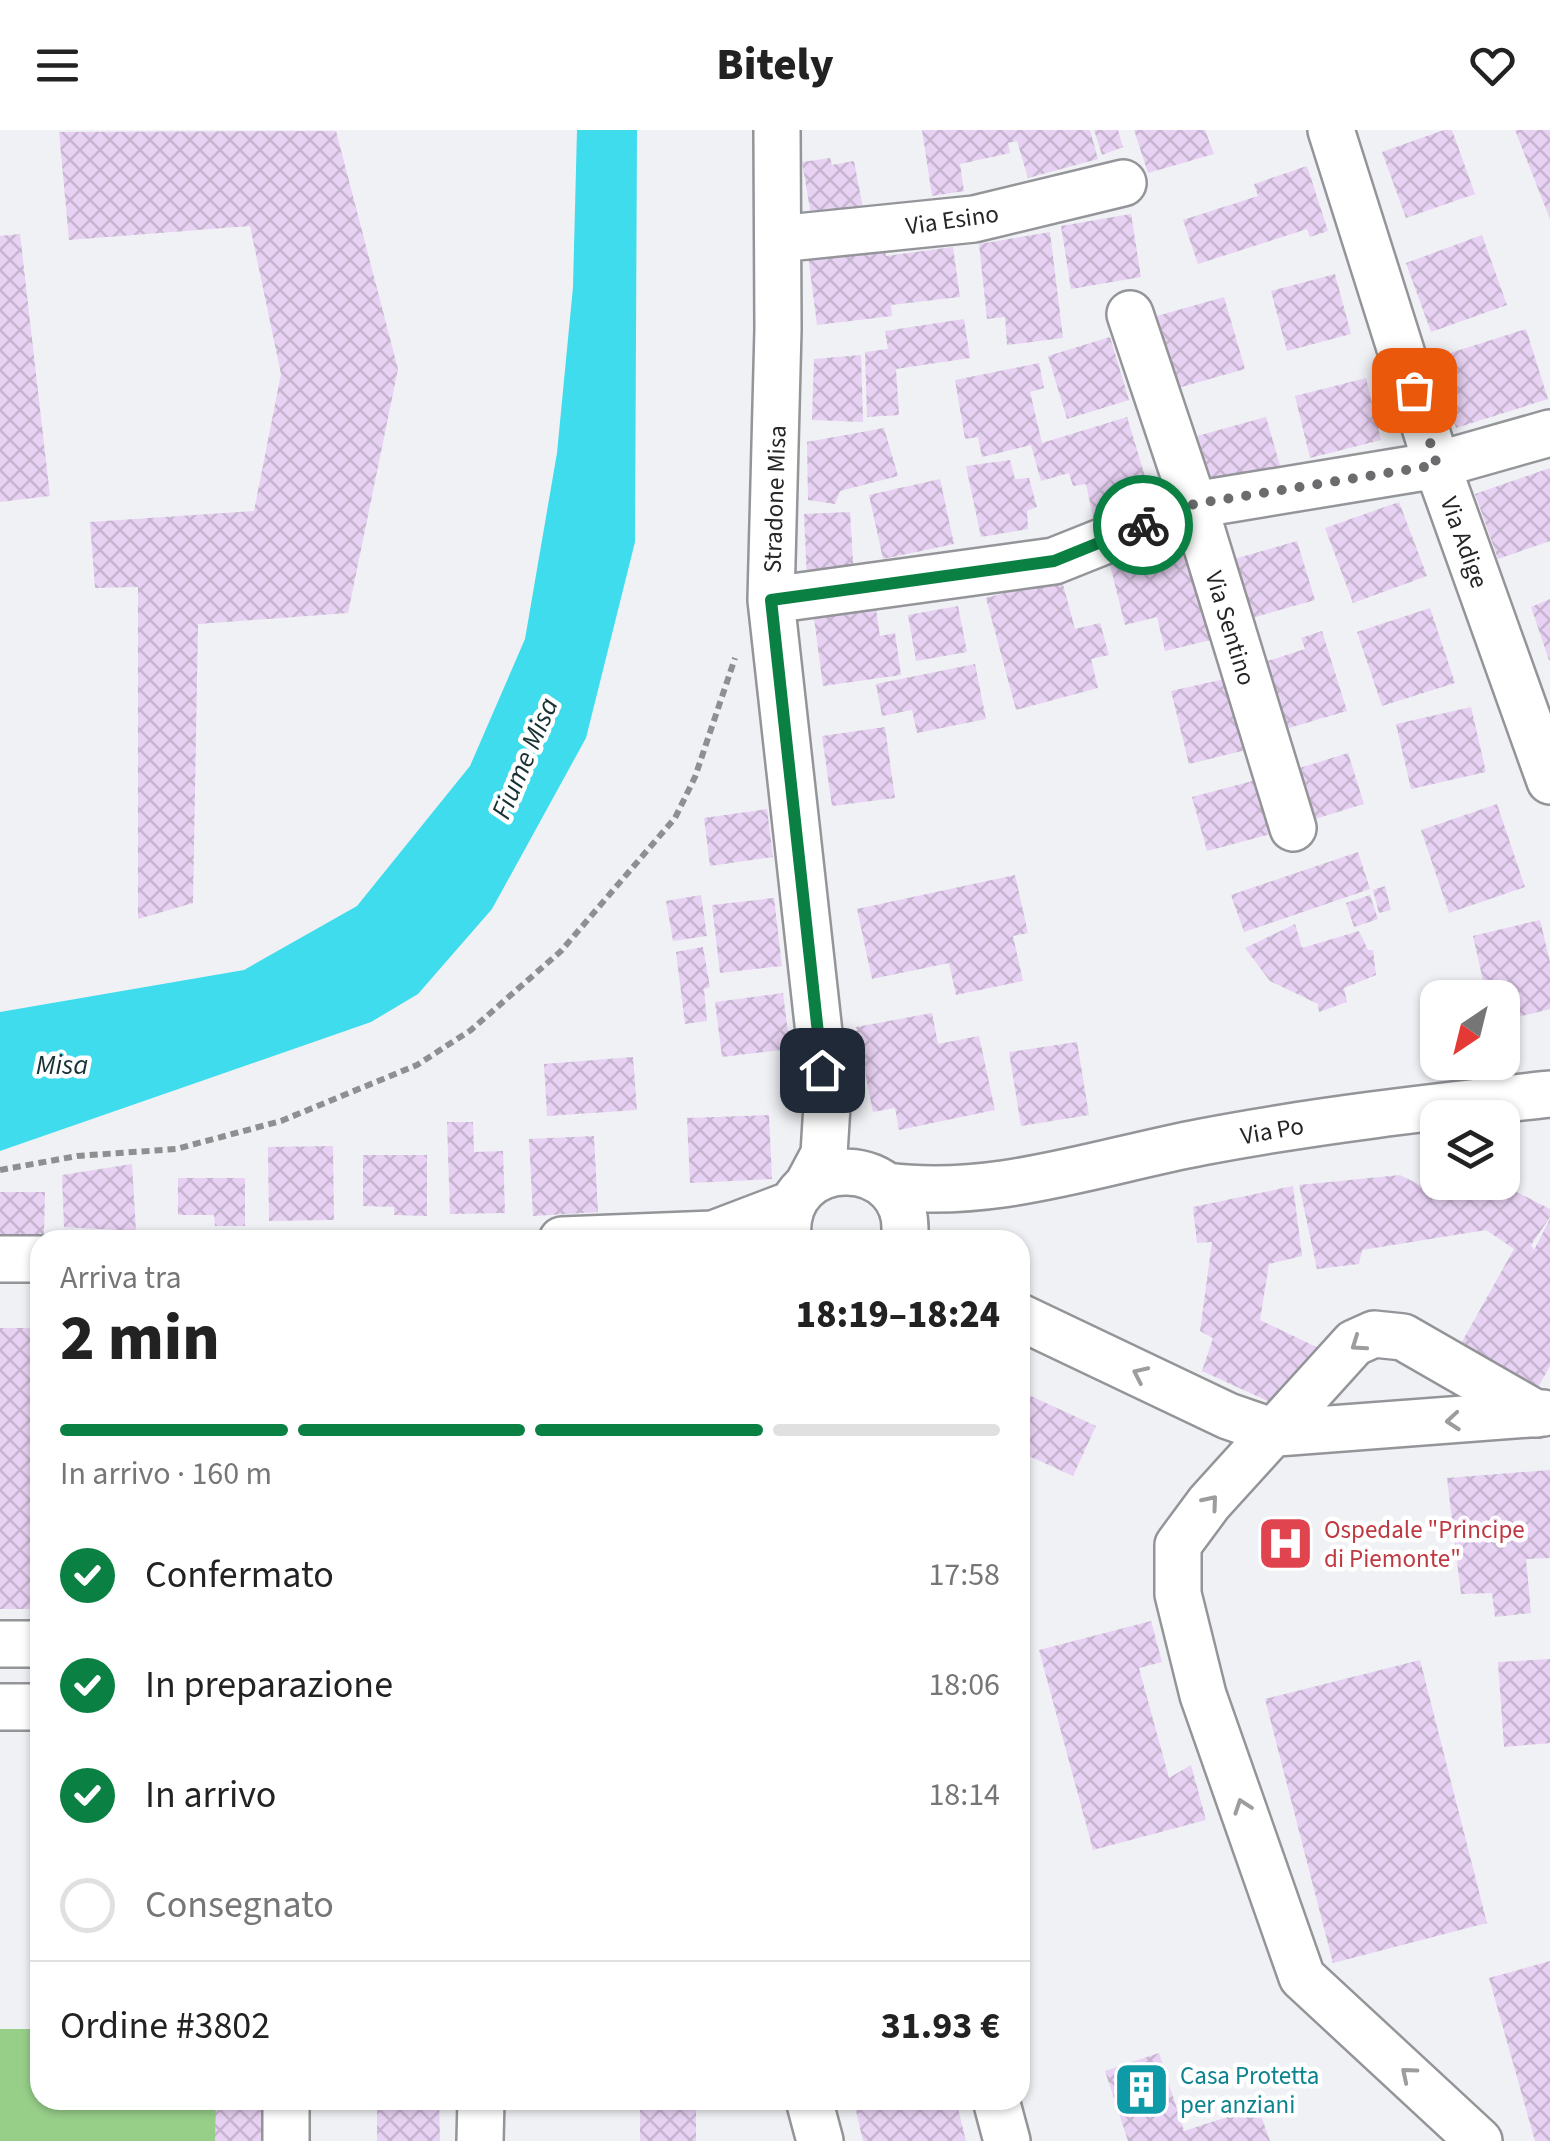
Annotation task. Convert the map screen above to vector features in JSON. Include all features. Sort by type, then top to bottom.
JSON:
[{"type":"street","name":"Stradone Misa","points":[[777,130],[772,614],[827,1105],[824,1154],[796,1210]]},
{"type":"street","name":"Via Adige","points":[[1331,130],[1437,465],[1550,781]]},
{"type":"street","name":"Via Esino","points":[[778,238],[974,219],[1123,183]]},
{"type":"street","name":"Via Sentino","points":[[1130,314],[1194,504],[1293,828]]},
{"type":"street","points":[[772,614],[1054,561],[1194,504],[1437,465],[1550,434]]},
{"type":"street","name":"Via Po","points":[[728,1230],[796,1210],[836,1171],[934,1193],[998,1186],[1315,1122],[1550,1094]]},
{"type":"street","name":"Stradone Misa","points":[[827,1105],[904,1215],[904,1230]]},
{"type":"street","name":"Via Po","points":[[929,1230],[998,1186]]},
{"type":"street","points":[[0,1259],[30,1259]]},
{"type":"street","points":[[1030,1322],[1228,1416],[1277,1432],[1544,1413]]},
{"type":"street","points":[[1479,2141],[1302,1977],[1203,1694],[1178,1594],[1178,1545],[1209,1503],[1354,1343],[1374,1334],[1403,1338],[1544,1413]]},
{"type":"street","points":[[0,1644],[30,1644]]},
{"type":"street","points":[[0,1707],[30,1707]]},
{"type":"street","points":[[286,2110],[286,2141]]},
{"type":"street","points":[[480,2141],[481,2110]]},
{"type":"street","points":[[812,2110],[820,2141]]},
{"type":"street","points":[[999,2110],[1008,2141]]},
{"type":"path","points":[[0,1170],[77,1156],[176,1149],[282,1121],[417,1064],[470,1030],[560,950],[675,818],[724,699],[738,645],[772,614]]},
{"type":"green space","points":[[0,2029],[30,2029],[30,2110],[268,2110],[267,2141],[0,2141]]},
{"type":"water","name":"Misa","points":[[577,130],[637,130],[635,542],[586,738],[492,909],[418,994],[371,1022],[0,1151],[0,1012],[244,970],[357,906],[470,766],[525,639],[557,453],[573,287]]},
{"type":"building","points":[[922,130],[1090,130],[1098,159],[1028,178],[1017,141],[1008,143],[1010,153],[960,164],[964,191],[932,196]]},
{"type":"building","points":[[1094,130],[1118,130],[1123,147],[1102,155]]},
{"type":"building","points":[[1134,130],[1205,130],[1214,154],[1148,173]]},
{"type":"building","points":[[1452,130],[1475,194],[1406,218],[1382,152]]},
{"type":"building","points":[[1515,130],[1550,130],[1550,219]]},
{"type":"building","points":[[336,131],[398,369],[348,613],[198,624],[193,903],[138,919],[138,587],[95,588],[90,522],[254,511],[281,374],[250,226],[69,240],[59,132]]},
{"type":"building","points":[[830,158],[832,165],[854,161],[865,219],[813,226],[802,162]]},
{"type":"building","points":[[1307,166],[1328,231],[1310,237],[1307,229],[1198,264],[1183,220],[1258,196],[1254,184]]},
{"type":"building","points":[[1131,214],[1141,277],[1071,289],[1061,226]]},
{"type":"building","points":[[1050,232],[1063,338],[1007,345],[1005,317],[987,319],[979,244]]},
{"type":"building","points":[[20,234],[50,496],[0,502],[0,236]]},
{"type":"building","points":[[1482,235],[1507,305],[1431,332],[1406,263]]},
{"type":"building","points":[[885,245],[886,256],[953,247],[960,297],[891,305],[892,316],[817,325],[808,255]]},
{"type":"building","points":[[1335,274],[1351,334],[1287,351],[1271,291]]},
{"type":"building","points":[[1224,297],[1245,369],[1171,390],[1150,318]]},
{"type":"building","points":[[964,319],[970,358],[896,369],[899,415],[867,417],[865,352],[888,349],[885,331]]},
{"type":"building","points":[[1526,329],[1548,399],[1456,428],[1434,358]]},
{"type":"building","points":[[1110,337],[1129,400],[1067,419],[1048,356]]},
{"type":"building","points":[[861,355],[863,422],[812,420],[814,359]]},
{"type":"building","points":[[1039,363],[1044,388],[1030,392],[1042,443],[1127,417],[1155,509],[1094,522],[1086,484],[1073,486],[1069,473],[1041,481],[1031,445],[982,457],[978,437],[965,439],[955,380]]},
{"type":"building","points":[[1366,378],[1381,440],[1310,458],[1295,396]]},
{"type":"building","points":[[1266,417],[1281,469],[1211,488],[1197,436]]},
{"type":"building","points":[[884,428],[898,476],[840,491],[835,504],[808,500],[807,442]]},
{"type":"building","points":[[1010,460],[1015,479],[1029,478],[1037,507],[1027,511],[1028,529],[981,537],[966,466]]},
{"type":"building","points":[[1550,468],[1550,541],[1498,559],[1475,494]]},
{"type":"building","points":[[940,479],[954,544],[883,559],[869,495]]},
{"type":"building","points":[[1399,502],[1427,576],[1353,603],[1325,528]]},
{"type":"building","points":[[850,512],[854,578],[807,580],[804,514]]},
{"type":"building","points":[[1190,538],[1215,639],[1165,651],[1157,617],[1125,625],[1108,557]]},
{"type":"building","points":[[1297,541],[1315,600],[1252,618],[1234,559]]},
{"type":"building","points":[[1061,577],[1075,629],[1100,623],[1109,655],[1091,659],[1098,688],[1016,710],[986,598]]},
{"type":"building","points":[[1550,599],[1550,660],[1549,660],[1531,607]]},
{"type":"building","points":[[958,606],[967,652],[916,661],[908,615]]},
{"type":"building","points":[[1430,608],[1455,683],[1382,706],[1357,632]]},
{"type":"building","points":[[876,609],[880,636],[895,633],[901,675],[823,686],[814,618]]},
{"type":"building","points":[[1322,631],[1347,711],[1282,730],[1261,663],[1305,649],[1301,638]]},
{"type":"building","points":[[975,664],[986,719],[917,733],[912,710],[882,716],[876,684]]},
{"type":"building","points":[[1229,678],[1246,750],[1189,764],[1171,691]]},
{"type":"building","points":[[1471,707],[1486,772],[1411,789],[1396,724]]},
{"type":"building","points":[[885,727],[895,798],[832,806],[822,736]]},
{"type":"building","points":[[1348,753],[1364,804],[1305,822],[1290,771]]},
{"type":"building","points":[[1256,780],[1271,834],[1207,851],[1192,797]]},
{"type":"building","points":[[1497,804],[1525,887],[1449,913],[1421,830]]},
{"type":"building","points":[[767,809],[773,857],[710,866],[704,818]]},
{"type":"building","points":[[1358,852],[1370,889],[1244,932],[1231,895]]},
{"type":"building","points":[[1015,875],[1028,933],[1013,936],[1023,981],[956,995],[949,963],[872,979],[857,909]]},
{"type":"building","points":[[1385,886],[1391,910],[1379,913],[1373,890]]},
{"type":"building","points":[[701,895],[707,936],[673,941],[666,901]]},
{"type":"building","points":[[1370,895],[1378,919],[1354,927],[1346,903]]},
{"type":"building","points":[[774,898],[782,966],[720,973],[712,905]]},
{"type":"building","points":[[1540,920],[1550,962],[1550,1009],[1520,1016],[1520,980],[1483,980],[1473,936]]},
{"type":"building","points":[[1295,924],[1302,948],[1359,931],[1368,950],[1373,950],[1376,975],[1344,988],[1347,1002],[1319,1012],[1318,1004],[1270,981],[1245,948]]},
{"type":"building","points":[[703,947],[710,987],[704,989],[707,1021],[685,1024],[676,952]]},
{"type":"building","points":[[783,993],[790,1049],[722,1057],[715,1002]]},
{"type":"building","points":[[932,1013],[938,1044],[979,1036],[995,1110],[899,1130],[895,1108],[873,1112],[856,1027]]},
{"type":"building","points":[[1077,1042],[1089,1115],[1021,1126],[1009,1052]]},
{"type":"building","points":[[633,1057],[637,1110],[547,1116],[544,1064]]},
{"type":"building","points":[[769,1115],[772,1179],[690,1183],[687,1118]]},
{"type":"building","points":[[447,1122],[473,1122],[474,1152],[503,1151],[505,1213],[450,1214]]},
{"type":"building","points":[[594,1136],[598,1212],[533,1216],[529,1139]]},
{"type":"building","points":[[333,1146],[334,1220],[269,1221],[268,1147]]},
{"type":"building","points":[[363,1155],[427,1155],[427,1216],[394,1215],[394,1207],[363,1206]]},
{"type":"building","points":[[132,1164],[136,1230],[64,1227],[62,1175]]},
{"type":"building","points":[[1400,1175],[1420,1185],[1420,1200],[1520,1200],[1520,1194],[1550,1209],[1550,1217],[1531,1245],[1534,1250],[1550,1219],[1550,1366],[1536,1391],[1458,1349],[1514,1249],[1486,1230],[1362,1250],[1359,1264],[1317,1269],[1299,1185]]},
{"type":"building","points":[[178,1178],[245,1178],[245,1226],[215,1226],[214,1215],[178,1215]]},
{"type":"building","points":[[1293,1186],[1302,1256],[1269,1264],[1260,1320],[1331,1354],[1283,1408],[1202,1371],[1213,1338],[1200,1331],[1212,1242],[1197,1243],[1193,1207]]},
{"type":"building","points":[[0,1192],[45,1192],[44,1230],[30,1230],[30,1235],[0,1236]]},
{"type":"building","points":[[0,1328],[30,1328],[30,1609],[0,1609]]},
{"type":"building","points":[[1030,1396],[1096,1426],[1073,1476],[1030,1457]]},
{"type":"building","points":[[1550,1470],[1550,1558],[1526,1559],[1531,1613],[1495,1617],[1492,1593],[1461,1594],[1447,1478]]},
{"type":"building","points":[[1151,1621],[1162,1662],[1139,1668],[1169,1778],[1191,1765],[1206,1820],[1093,1850],[1039,1650]]},
{"type":"building","points":[[1550,1659],[1550,1743],[1504,1747],[1498,1662]]},
{"type":"building","points":[[1420,1660],[1487,1923],[1333,1963],[1265,1699]]},
{"type":"building","points":[[1550,1961],[1550,2141],[1535,2141],[1489,1978]]},
{"type":"building","name":"Casa Protetta per anziani","points":[[1159,2053],[1184,2131],[1258,2107],[1270,2141],[1128,2141],[1105,2071]]},
{"type":"building","points":[[216,2110],[268,2110],[267,2141],[215,2141]]},
{"type":"building","points":[[377,2110],[439,2110],[440,2141],[377,2141]]},
{"type":"building","points":[[640,2110],[696,2110],[696,2141],[640,2141]]},
{"type":"building","points":[[856,2110],[958,2110],[966,2141],[863,2141]]},
{"type":"way so far","points":[[1143,525],[1194,504],[1437,465],[1414,390]]},
{"type":"place","name":"Ospedale \"Principe di Piemonte\"","points":[[1285,1543]]},
{"type":"place","name":"Casa Protetta per anziani","points":[[1141,2089]]},
{"type":"route","points":[[822,1070],[775,668],[771,600],[1054,561],[1143,525]]},
{"type":"water label","name":"Fiume Misa","points":[[524,758]]}]
